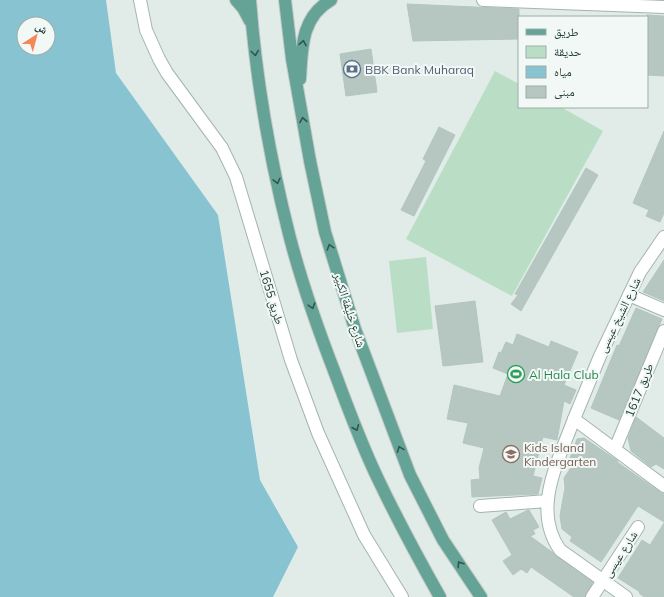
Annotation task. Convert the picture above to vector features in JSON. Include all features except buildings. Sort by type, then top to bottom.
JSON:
[{"type":"main road","points":[[236,0],[249,18],[252,29]]},
{"type":"main road","points":[[250,0],[260,91],[274,166],[290,238],[322,339],[348,409],[377,478],[440,597]]},
{"type":"main road","name":"شارع خليفة الكبير","points":[[286,0],[292,58],[310,161],[325,232],[355,329],[410,475],[444,540],[481,597]]},
{"type":"main road","points":[[298,96],[303,46],[306,32],[314,14],[319,8],[331,0]]},
{"type":"street","name":"طريق 1655","points":[[140,0],[146,30],[159,59],[167,73],[222,148],[236,177],[292,360],[318,433],[364,535],[402,597]]},
{"type":"street","points":[[493,0],[664,6]]},
{"type":"street","name":"شارع الشيخ عيسى","points":[[574,419],[600,356],[640,272],[664,237]]},
{"type":"street","points":[[629,295],[664,310]]},
{"type":"street","name":"طريق 1617","points":[[615,449],[664,331]]},
{"type":"street","points":[[574,419],[664,486]]},
{"type":"street","name":"شارع عيسى","points":[[574,419],[552,479],[547,501],[547,517],[554,541],[560,550],[626,597]]},
{"type":"street","points":[[480,506],[547,501]]},
{"type":"street","name":"شارع عيسى","points":[[592,597],[638,527]]},
{"type":"green space","points":[[495,71],[518,83],[518,108],[563,108],[603,131],[512,296],[406,239]]},
{"type":"green space","points":[[426,257],[433,329],[397,333],[389,261]]},
{"type":"water","points":[[0,0],[106,0],[116,73],[218,215],[260,480],[298,547],[273,597],[0,597]]},
{"type":"place","name":"BBK Bank Muharaq","points":[[352,69]]},
{"type":"place","name":"Al Hala Club","points":[[516,374]]},
{"type":"place","name":"Kids Island Kindergarten","points":[[511,454]]}]
